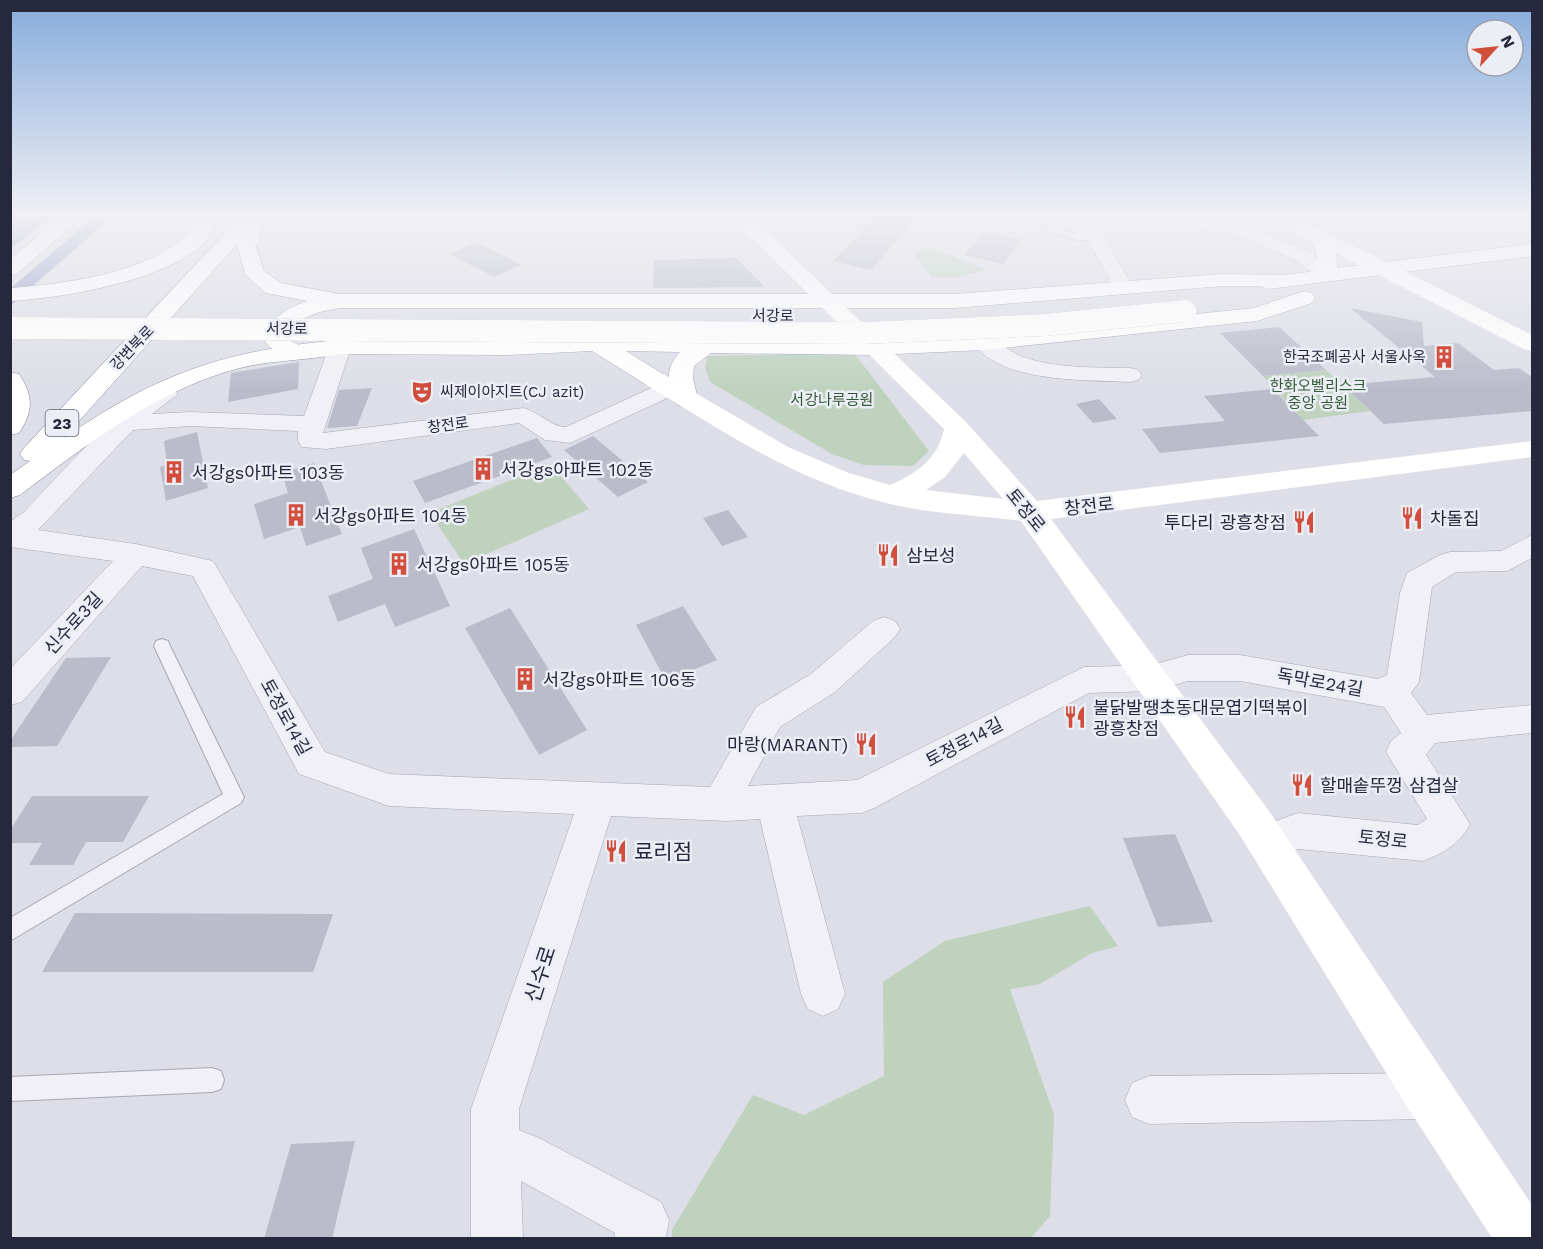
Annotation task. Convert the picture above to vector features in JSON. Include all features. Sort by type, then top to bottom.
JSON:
[{"type":"main road","points":[[10,295],[90,284],[122,274]]},
{"type":"main road","name":"강변북로","points":[[10,480],[200,274]]},
{"type":"main road","points":[[255,274],[274,288],[342,301]]},
{"type":"main road","name":"토정로","points":[[799,274],[957,428],[1030,512],[1152,678],[1267,842],[1428,1096],[1523,1239]]},
{"type":"main road","name":"서강로","points":[[10,328],[864,333],[1033,325],[1178,304],[1280,280],[1324,274]]},
{"type":"main road","points":[[1393,274],[1533,344]]},
{"type":"main road","name":"서강로","points":[[10,312],[851,316],[1304,298],[1504,274]]},
{"type":"main road","points":[[294,351],[277,343],[273,335],[289,314],[310,304],[342,301],[955,301],[1223,280],[1280,280]]},
{"type":"main road","points":[[10,489],[92,429],[172,384],[243,360],[294,351],[340,347],[507,348],[597,344],[875,348],[984,343],[1257,314],[1304,298]]},
{"type":"main road","points":[[484,301],[538,316],[597,344],[669,389]]},
{"type":"main road","points":[[669,389],[687,357],[707,345]]},
{"type":"main road","points":[[507,348],[669,389]]},
{"type":"main road","points":[[10,379],[20,400],[17,417],[10,427]]},
{"type":"main road","name":"창전로","points":[[669,389],[778,453],[839,479],[892,495],[1030,512],[1104,505],[1533,449]]},
{"type":"main road","points":[[892,495],[913,486],[940,467],[952,454],[957,428]]},
{"type":"street","points":[[1115,274],[1124,289]]},
{"type":"street","points":[[984,343],[1004,358],[1030,366],[1067,372],[1130,375]]},
{"type":"street","points":[[124,423],[190,419],[313,424],[340,347]]},
{"type":"street","points":[[11,536],[34,519],[124,423],[167,394],[243,360]]},
{"type":"street","name":"창전로","points":[[313,424],[311,441],[523,416],[554,435],[570,435],[669,389]]},
{"type":"street","name":"토정로14길","points":[[11,536],[136,554],[203,568],[312,763],[389,790],[727,804],[861,796],[1084,680],[1152,678]]},
{"type":"street","name":"독막로24길","points":[[1152,678],[1188,668],[1240,668],[1383,694],[1402,682],[1408,656],[1411,611],[1418,581],[1450,562],[1507,561],[1533,545]]},
{"type":"street","name":"신수로3길","points":[[10,692],[136,554]]},
{"type":"street","points":[[727,804],[729,785],[768,717],[823,683],[884,629]]},
{"type":"street","points":[[1390,689],[1418,730],[1533,718]]},
{"type":"street","name":"토정로","points":[[1267,842],[1298,831],[1423,843],[1451,824],[1404,752],[1419,739],[1418,730]]},
{"type":"street","name":"신수로","points":[[497,1239],[495,1108],[598,798]]},
{"type":"street","points":[[774,801],[823,994]]},
{"type":"street","points":[[1149,1100],[1428,1096]]},
{"type":"street","points":[[496,1152],[522,1155],[643,1220],[640,1239]]},
{"type":"lane","points":[[10,930],[234,796],[162,646]]},
{"type":"lane","points":[[10,1089],[212,1080]]},
{"type":"green space","points":[[930,274],[969,274],[958,277],[932,277]]},
{"type":"green space","name":"서강나루공원","points":[[854,353],[929,451],[913,466],[864,465],[832,454],[710,382],[705,367],[707,356]]},
{"type":"green space","name":"한화오벨리스크 중앙 공원","points":[[1326,370],[1370,411],[1303,420],[1263,376]]},
{"type":"green space","points":[[550,464],[589,509],[464,564],[430,513]]},
{"type":"green space","points":[[1090,906],[1118,946],[1092,953],[1040,984],[1010,989],[1054,1115],[1050,1216],[1031,1238],[672,1238],[672,1230],[753,1095],[804,1115],[884,1076],[883,982],[945,941]]},
{"type":"water","points":[[11,274],[46,274],[11,305]]},
{"type":"pier","points":[[11,274],[27,274],[11,288]]},
{"type":"building","points":[[653,274],[752,274],[765,287],[653,288]]},
{"type":"building","points":[[1350,308],[1422,322],[1424,346],[1458,343],[1494,370],[1519,368],[1533,378],[1533,411],[1384,424],[1343,385],[1435,377]]},
{"type":"building","points":[[1279,327],[1326,370],[1263,376],[1220,333]]},
{"type":"building","points":[[299,362],[298,389],[228,402],[231,373]]},
{"type":"building","points":[[372,388],[357,426],[327,428],[339,390]]},
{"type":"building","points":[[1273,389],[1319,436],[1160,453],[1142,429],[1225,421],[1204,396]]},
{"type":"building","points":[[1099,399],[1117,419],[1093,423],[1076,404]]},
{"type":"building","name":"서강gs아파트 103동","points":[[197,432],[208,488],[166,501],[160,467],[167,465],[164,441]]},
{"type":"building","points":[[593,436],[648,482],[618,497],[564,450]]},
{"type":"building","name":"서강gs아파트 102동","points":[[537,438],[552,457],[425,503],[413,481]]},
{"type":"building","name":"서강gs아파트 104동","points":[[314,463],[342,534],[306,546],[300,527],[264,539],[254,504],[288,493],[282,473]]},
{"type":"building","points":[[728,510],[748,537],[722,546],[703,518]]},
{"type":"building","name":"서강gs아파트 105동","points":[[414,529],[450,606],[395,627],[385,604],[338,622],[328,596],[373,579],[361,548]]},
{"type":"building","points":[[683,606],[717,660],[666,681],[636,625]]},
{"type":"building","name":"서강gs아파트 106동","points":[[510,608],[587,730],[539,755],[465,628]]},
{"type":"building","points":[[111,657],[57,746],[10,747],[10,741],[66,658]]},
{"type":"building","points":[[32,796],[149,796],[123,842],[86,842],[73,865],[29,865],[42,843],[10,843],[10,830]]},
{"type":"building","points":[[1175,834],[1213,922],[1158,927],[1123,838]]},
{"type":"building","points":[[75,913],[333,914],[313,972],[42,972]]},
{"type":"building","points":[[355,1141],[332,1239],[264,1239],[291,1144]]},
{"type":"place","name":"한국조폐공사 서울사옥","points":[[1444,357]]},
{"type":"place","name":"씨제이아지트(CJ azit)","points":[[422,392]]},
{"type":"place","name":"서강gs아파트 102동","points":[[483,469]]},
{"type":"place","name":"서강gs아파트 103동","points":[[174,472]]},
{"type":"place","name":"서강gs아파트 104동","points":[[296,515]]},
{"type":"place","name":"차돌집","points":[[1412,518]]},
{"type":"place","name":"투다리 광흥창점","points":[[1304,522]]},
{"type":"place","name":"삼보성","points":[[888,555]]},
{"type":"place","name":"서강gs아파트 105동","points":[[399,564]]},
{"type":"place","name":"서강gs아파트 106동","points":[[525,679]]},
{"type":"place","name":"불닭발땡초동대문엽기떡볶이 광흥창점","points":[[1075,717]]},
{"type":"place","name":"마랑(MARANT)","points":[[866,744]]},
{"type":"place","name":"할매솥뚜껑 삼겹살","points":[[1302,785]]},
{"type":"place","name":"료리점","points":[[616,851]]}]
